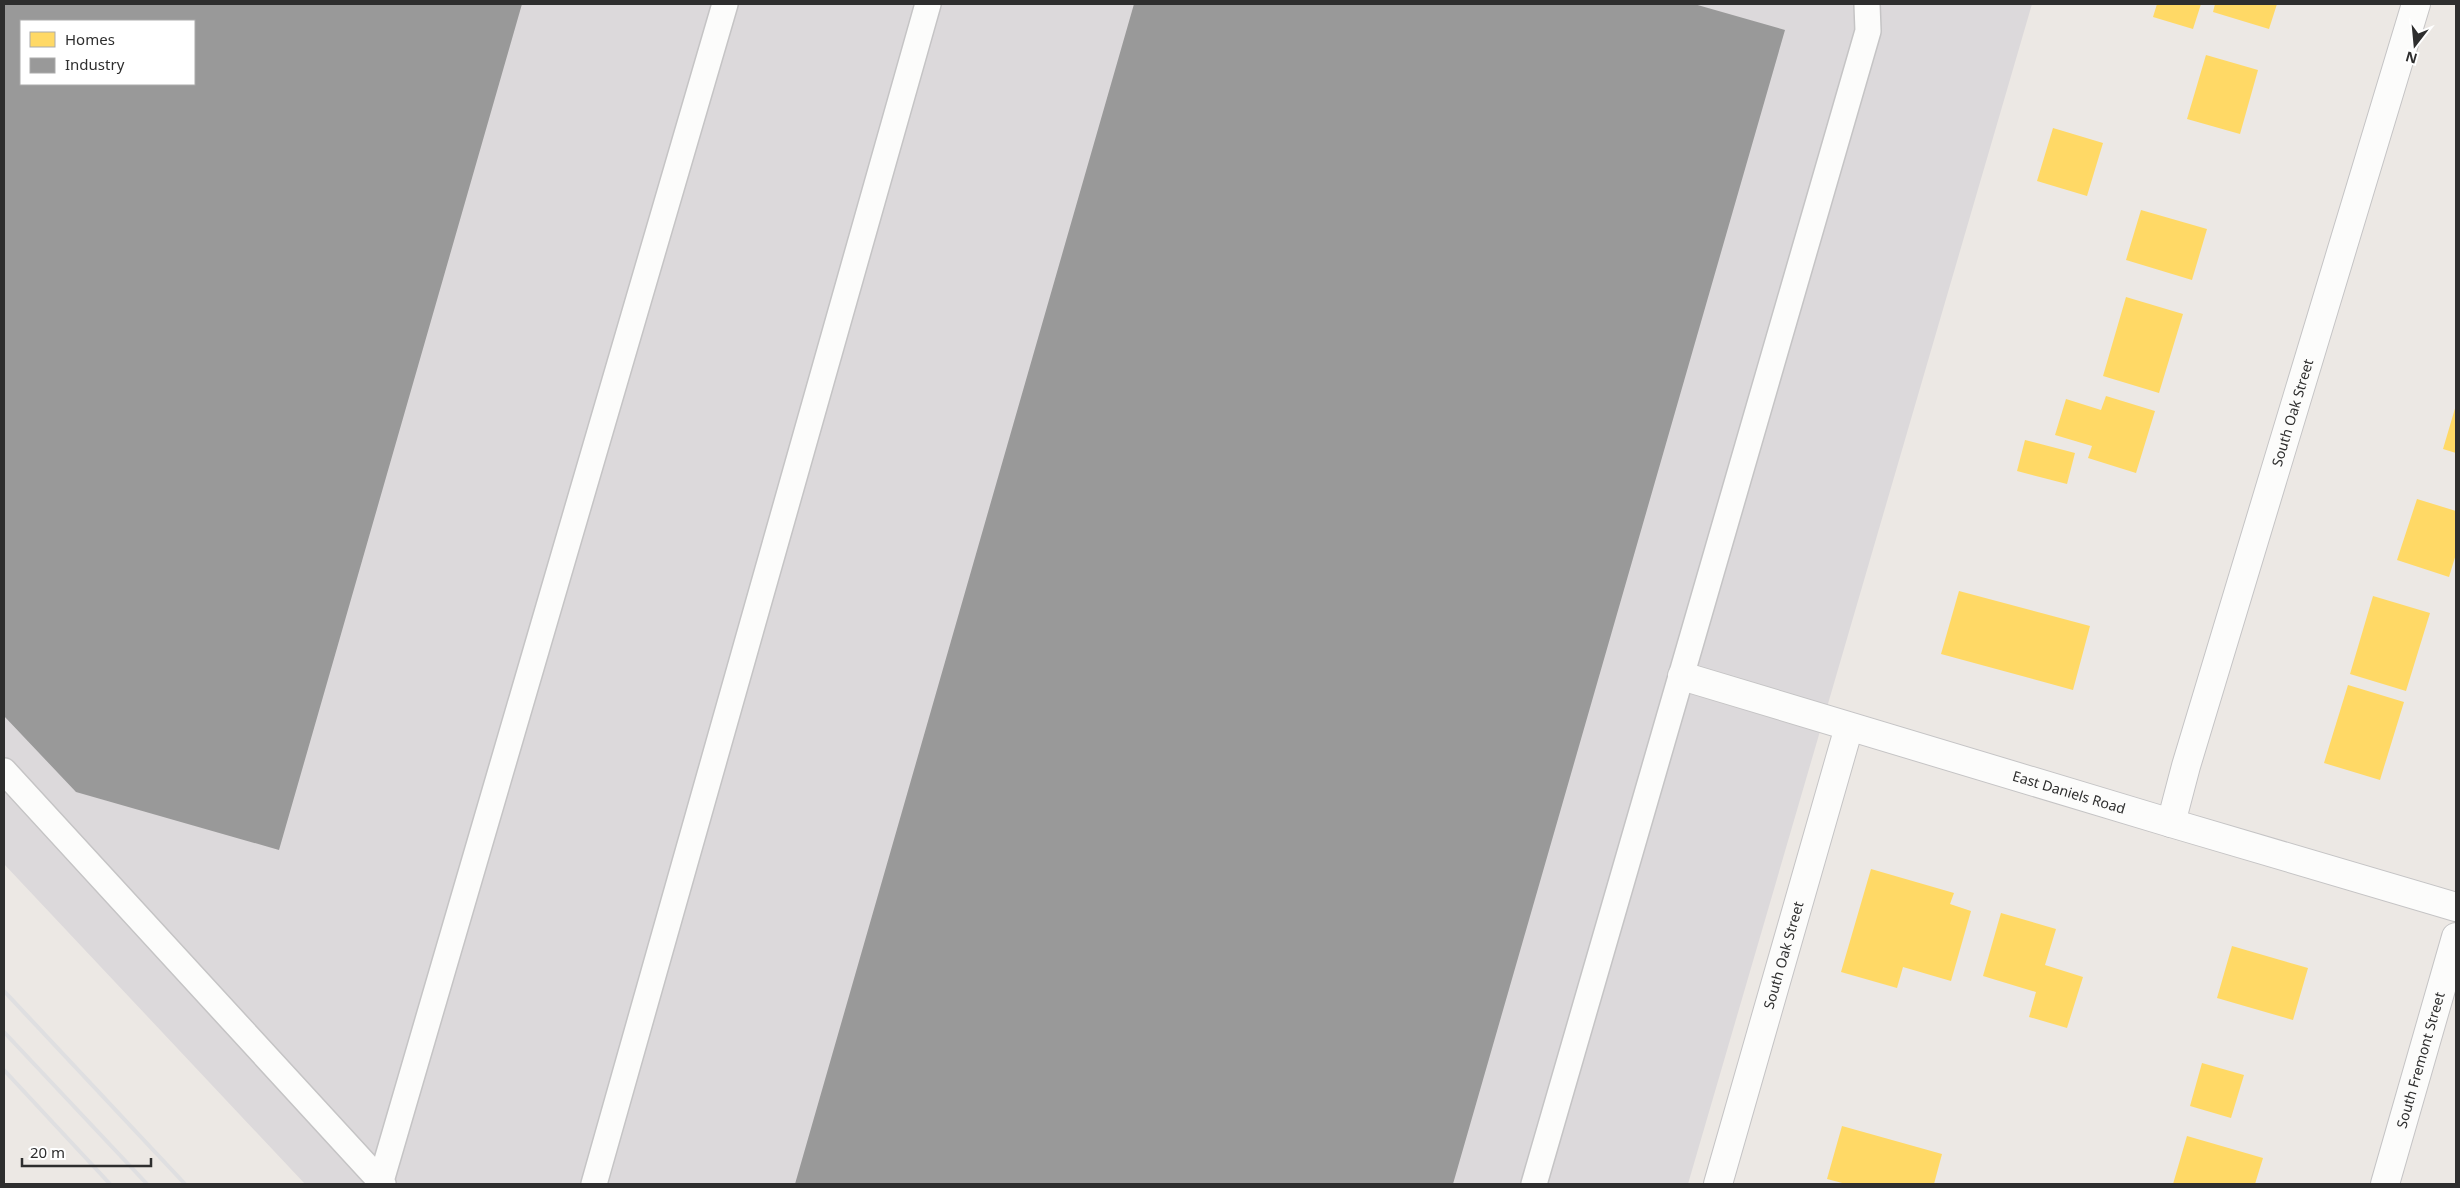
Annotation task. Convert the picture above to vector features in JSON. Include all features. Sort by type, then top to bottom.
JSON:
[{"type":"street","name":"South Oak Street","points":[[2171,823],[2186,766],[2416,4]]},
{"type":"street","name":"East Daniels Road","points":[[1682,676],[2456,907]]},
{"type":"street","name":"South Oak Street","points":[[1718,1184],[1850,727]]},
{"type":"street","name":"South Fremont Street","points":[[2385,1184],[2456,937]]},
{"type":"lane","points":[[382,1183],[725,4]]},
{"type":"lane","points":[[594,1184],[928,4]]},
{"type":"lane","points":[[1534,1184],[1868,31],[1867,4]]},
{"type":"lane","points":[[4,771],[382,1183]]},
{"type":"shaded area","points":[[4,4],[2032,4],[1688,1184],[305,1184],[4,864]]},
{"type":"building: Homes","points":[[2157,4],[2201,4],[2193,29],[2153,17]]},
{"type":"building: Homes","points":[[2215,4],[2277,4],[2269,29],[2213,12]]},
{"type":"building: Homes","points":[[2206,55],[2258,70],[2240,134],[2187,119]]},
{"type":"building: Homes","points":[[2053,128],[2103,143],[2087,196],[2037,181]]},
{"type":"building: Homes","points":[[2141,210],[2207,229],[2192,280],[2126,260]]},
{"type":"building: Homes","points":[[2126,297],[2183,314],[2159,393],[2103,376]]},
{"type":"building: Homes","points":[[2106,396],[2155,411],[2136,473],[2088,458],[2092,446],[2055,435],[2066,399],[2101,410]]},
{"type":"building: Homes","points":[[2456,405],[2456,453],[2443,449]]},
{"type":"building: Homes","points":[[2025,440],[2075,453],[2067,484],[2017,471]]},
{"type":"building: Homes","points":[[2417,499],[2456,511],[2456,554],[2449,577],[2397,560]]},
{"type":"building: Homes","points":[[1959,591],[2090,626],[2073,690],[1941,654]]},
{"type":"building: Homes","points":[[2373,596],[2430,613],[2406,691],[2350,674]]},
{"type":"building: Homes","points":[[2348,685],[2404,702],[2380,780],[2324,763]]},
{"type":"building: Homes","points":[[1871,869],[1954,893],[1950,904],[1971,911],[1951,981],[1903,967],[1897,988],[1841,972]]},
{"type":"building: Homes","points":[[2001,913],[2056,929],[2045,965],[2083,977],[2067,1028],[2029,1017],[2036,992],[1983,976]]},
{"type":"building: Homes","points":[[2232,946],[2308,968],[2293,1020],[2217,998]]},
{"type":"building: Homes","points":[[2202,1063],[2244,1075],[2231,1118],[2190,1106]]},
{"type":"building: Homes","points":[[1842,1126],[1942,1154],[1934,1184],[1846,1184],[1827,1179]]},
{"type":"building: Homes","points":[[2187,1136],[2263,1158],[2255,1184],[2173,1184]]},
{"type":"building: Industry","points":[[4,4],[522,4],[279,850],[76,792],[4,716]]},
{"type":"building: Industry","points":[[1134,4],[1694,4],[1785,30],[1453,1184],[795,1184]]},
{"type":"railway","points":[[4,991],[185,1184]]},
{"type":"railway","points":[[4,1032],[147,1184]]},
{"type":"railway","points":[[4,1070],[110,1184]]}]
